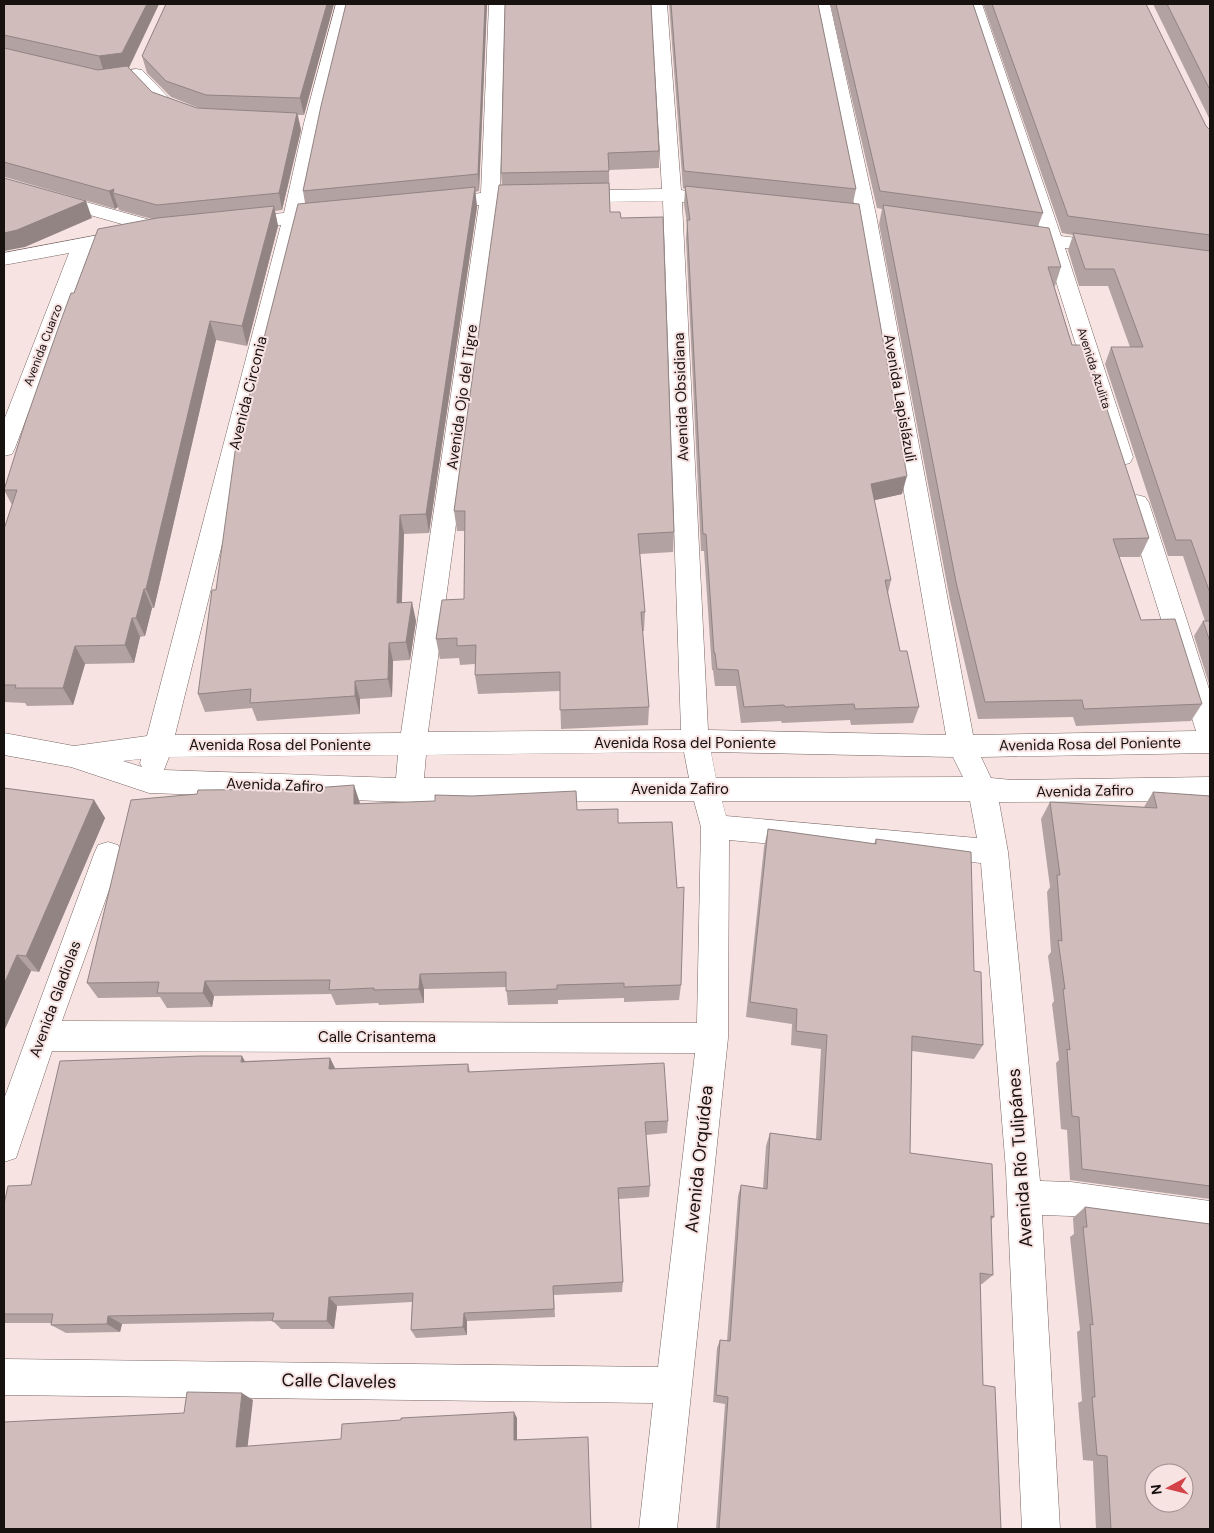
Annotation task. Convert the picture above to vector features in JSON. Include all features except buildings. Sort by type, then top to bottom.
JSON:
[{"type":"street","name":"Avenida Circonia","points":[[149,781],[160,746],[292,219],[304,123],[344,4]]},
{"type":"street","name":"Avenida Ojo del Tigre","points":[[409,790],[413,745],[490,198],[496,4]]},
{"type":"street","name":"Avenida Obsidiana","points":[[659,4],[672,195],[695,741],[704,789]]},
{"type":"street","name":"Avenida Lapislázuli","points":[[822,4],[866,215],[962,746],[982,789]]},
{"type":"street","name":"Avenida Azulita","points":[[974,4],[1053,241],[1210,732]]},
{"type":"street","points":[[144,56],[129,77],[164,103],[199,116]]},
{"type":"street","points":[[4,185],[167,229],[4,259]]},
{"type":"street","points":[[421,205],[490,198],[672,195],[711,199]]},
{"type":"street","points":[[218,225],[352,212]]},
{"type":"street","points":[[994,233],[1122,250]]},
{"type":"street","name":"Avenida Cuarzo","points":[[4,448],[83,243]]},
{"type":"street","name":"Avenida Rosa del Poniente","points":[[71,756],[160,746],[695,741],[962,746],[1210,742]]},
{"type":"street","points":[[4,744],[71,756]]},
{"type":"street","name":"Avenida Zafiro","points":[[71,756],[149,781],[409,790],[982,789],[1012,792],[1210,789]]},
{"type":"street","name":"Avenida Orquídea","points":[[658,1529],[712,1038],[715,827],[704,789]]},
{"type":"street","name":"Avenida Río Tulipánes","points":[[982,789],[994,852],[1024,1196],[1041,1529]]},
{"type":"street","points":[[715,827],[994,852]]},
{"type":"street","name":"Avenida Gladiolas","points":[[4,1146],[41,1036],[108,854]]},
{"type":"street","name":"Calle Crisantema","points":[[41,1036],[712,1038]]},
{"type":"street","points":[[1024,1196],[1071,1199],[1210,1218]]},
{"type":"street","name":"Calle Claveles","points":[[4,1376],[674,1385]]}]
